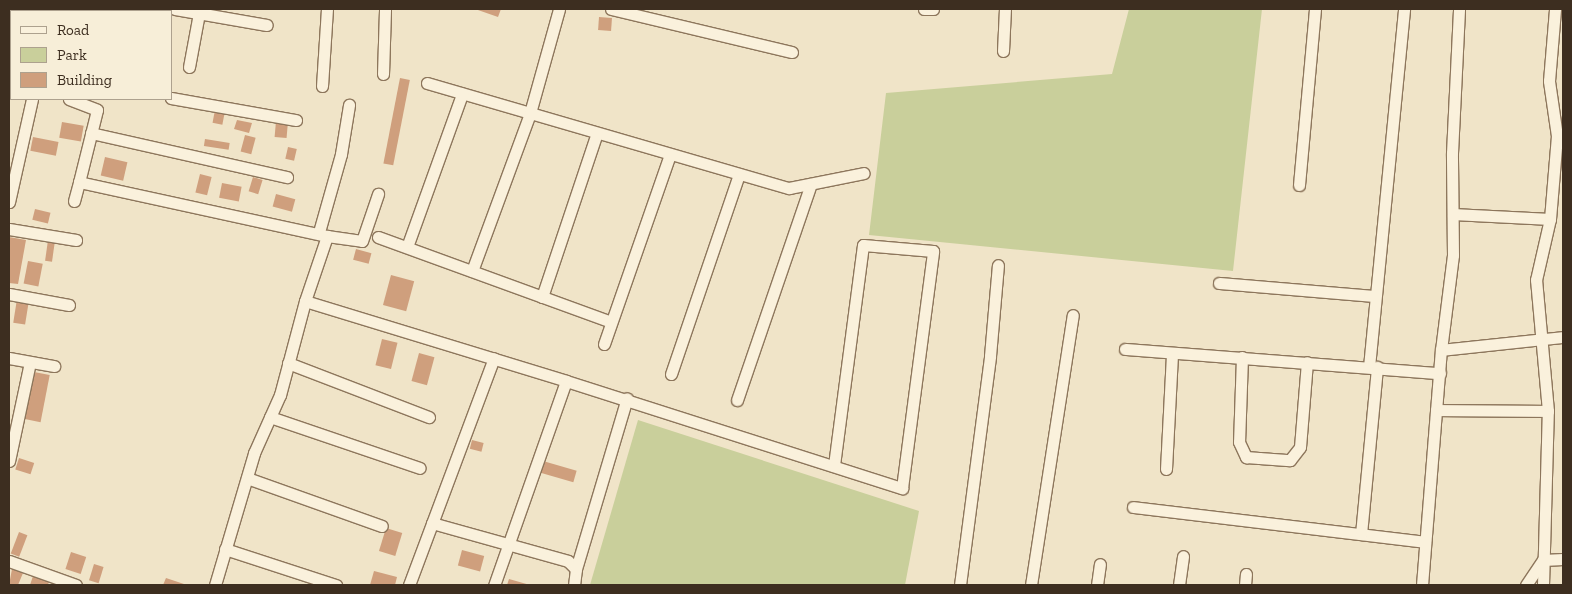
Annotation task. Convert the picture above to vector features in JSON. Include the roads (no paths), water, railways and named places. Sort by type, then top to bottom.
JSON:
[{"type":"street","points":[[175,9],[268,25]]},
{"type":"street","points":[[322,86],[327,9]]},
{"type":"street","points":[[383,74],[385,9]]},
{"type":"street","points":[[472,271],[530,113],[559,9]]},
{"type":"street","points":[[611,9],[792,52]]},
{"type":"street","points":[[924,9],[933,9]]},
{"type":"street","points":[[1003,51],[1005,9]]},
{"type":"street","points":[[1299,185],[1315,9]]},
{"type":"street","points":[[1361,534],[1373,367],[1374,296],[1404,9]]},
{"type":"street","points":[[1422,585],[1441,350],[1453,255],[1452,153],[1459,9]]},
{"type":"street","points":[[1543,585],[1548,411],[1540,341],[1536,280],[1550,219],[1557,136],[1549,81],[1555,9]]},
{"type":"street","points":[[189,67],[199,14]]},
{"type":"street","points":[[427,83],[789,188],[864,173]]},
{"type":"street","points":[[407,247],[462,94]]},
{"type":"street","points":[[172,98],[296,120]]},
{"type":"street","points":[[9,202],[32,100]]},
{"type":"street","points":[[74,201],[98,104],[75,100]]},
{"type":"street","points":[[215,585],[247,478],[288,363],[323,234],[341,154],[349,105]]},
{"type":"street","points":[[91,133],[287,177]]},
{"type":"street","points":[[542,297],[597,133]]},
{"type":"street","points":[[604,344],[670,154]]},
{"type":"street","points":[[671,374],[739,174]]},
{"type":"street","points":[[79,182],[362,241],[378,194]]},
{"type":"street","points":[[737,400],[811,184]]},
{"type":"street","points":[[1453,214],[1550,219]]},
{"type":"street","points":[[9,230],[76,240]]},
{"type":"street","points":[[378,237],[611,322]]},
{"type":"street","points":[[305,301],[628,398],[834,466],[902,488],[933,251],[863,245],[834,466]]},
{"type":"street","points":[[960,585],[990,356],[998,265]]},
{"type":"street","points":[[1219,283],[1374,296]]},
{"type":"street","points":[[9,294],[69,305]]},
{"type":"street","points":[[1031,585],[1073,315]]},
{"type":"street","points":[[1441,350],[1540,341],[1563,337]]},
{"type":"street","points":[[1125,349],[1440,373]]},
{"type":"street","points":[[1166,469],[1172,352]]},
{"type":"street","points":[[9,358],[54,366]]},
{"type":"street","points":[[409,585],[494,358]]},
{"type":"street","points":[[1242,358],[1240,442],[1246,457],[1290,460],[1300,447],[1307,362]]},
{"type":"street","points":[[9,461],[30,362]]},
{"type":"street","points":[[288,363],[430,417]]},
{"type":"street","points":[[494,585],[566,380]]},
{"type":"street","points":[[574,585],[576,569],[628,398]]},
{"type":"street","points":[[1436,410],[1548,411]]},
{"type":"street","points":[[270,417],[420,468]]},
{"type":"street","points":[[247,478],[382,526]]},
{"type":"street","points":[[1133,507],[1425,542]]},
{"type":"street","points":[[432,523],[510,542],[568,561],[576,569]]},
{"type":"street","points":[[226,549],[336,585]]},
{"type":"street","points":[[1179,585],[1183,556]]},
{"type":"street","points":[[1543,560],[1563,559]]},
{"type":"street","points":[[1526,585],[1543,560]]},
{"type":"street","points":[[9,561],[76,585]]},
{"type":"street","points":[[1097,585],[1100,564]]}]
